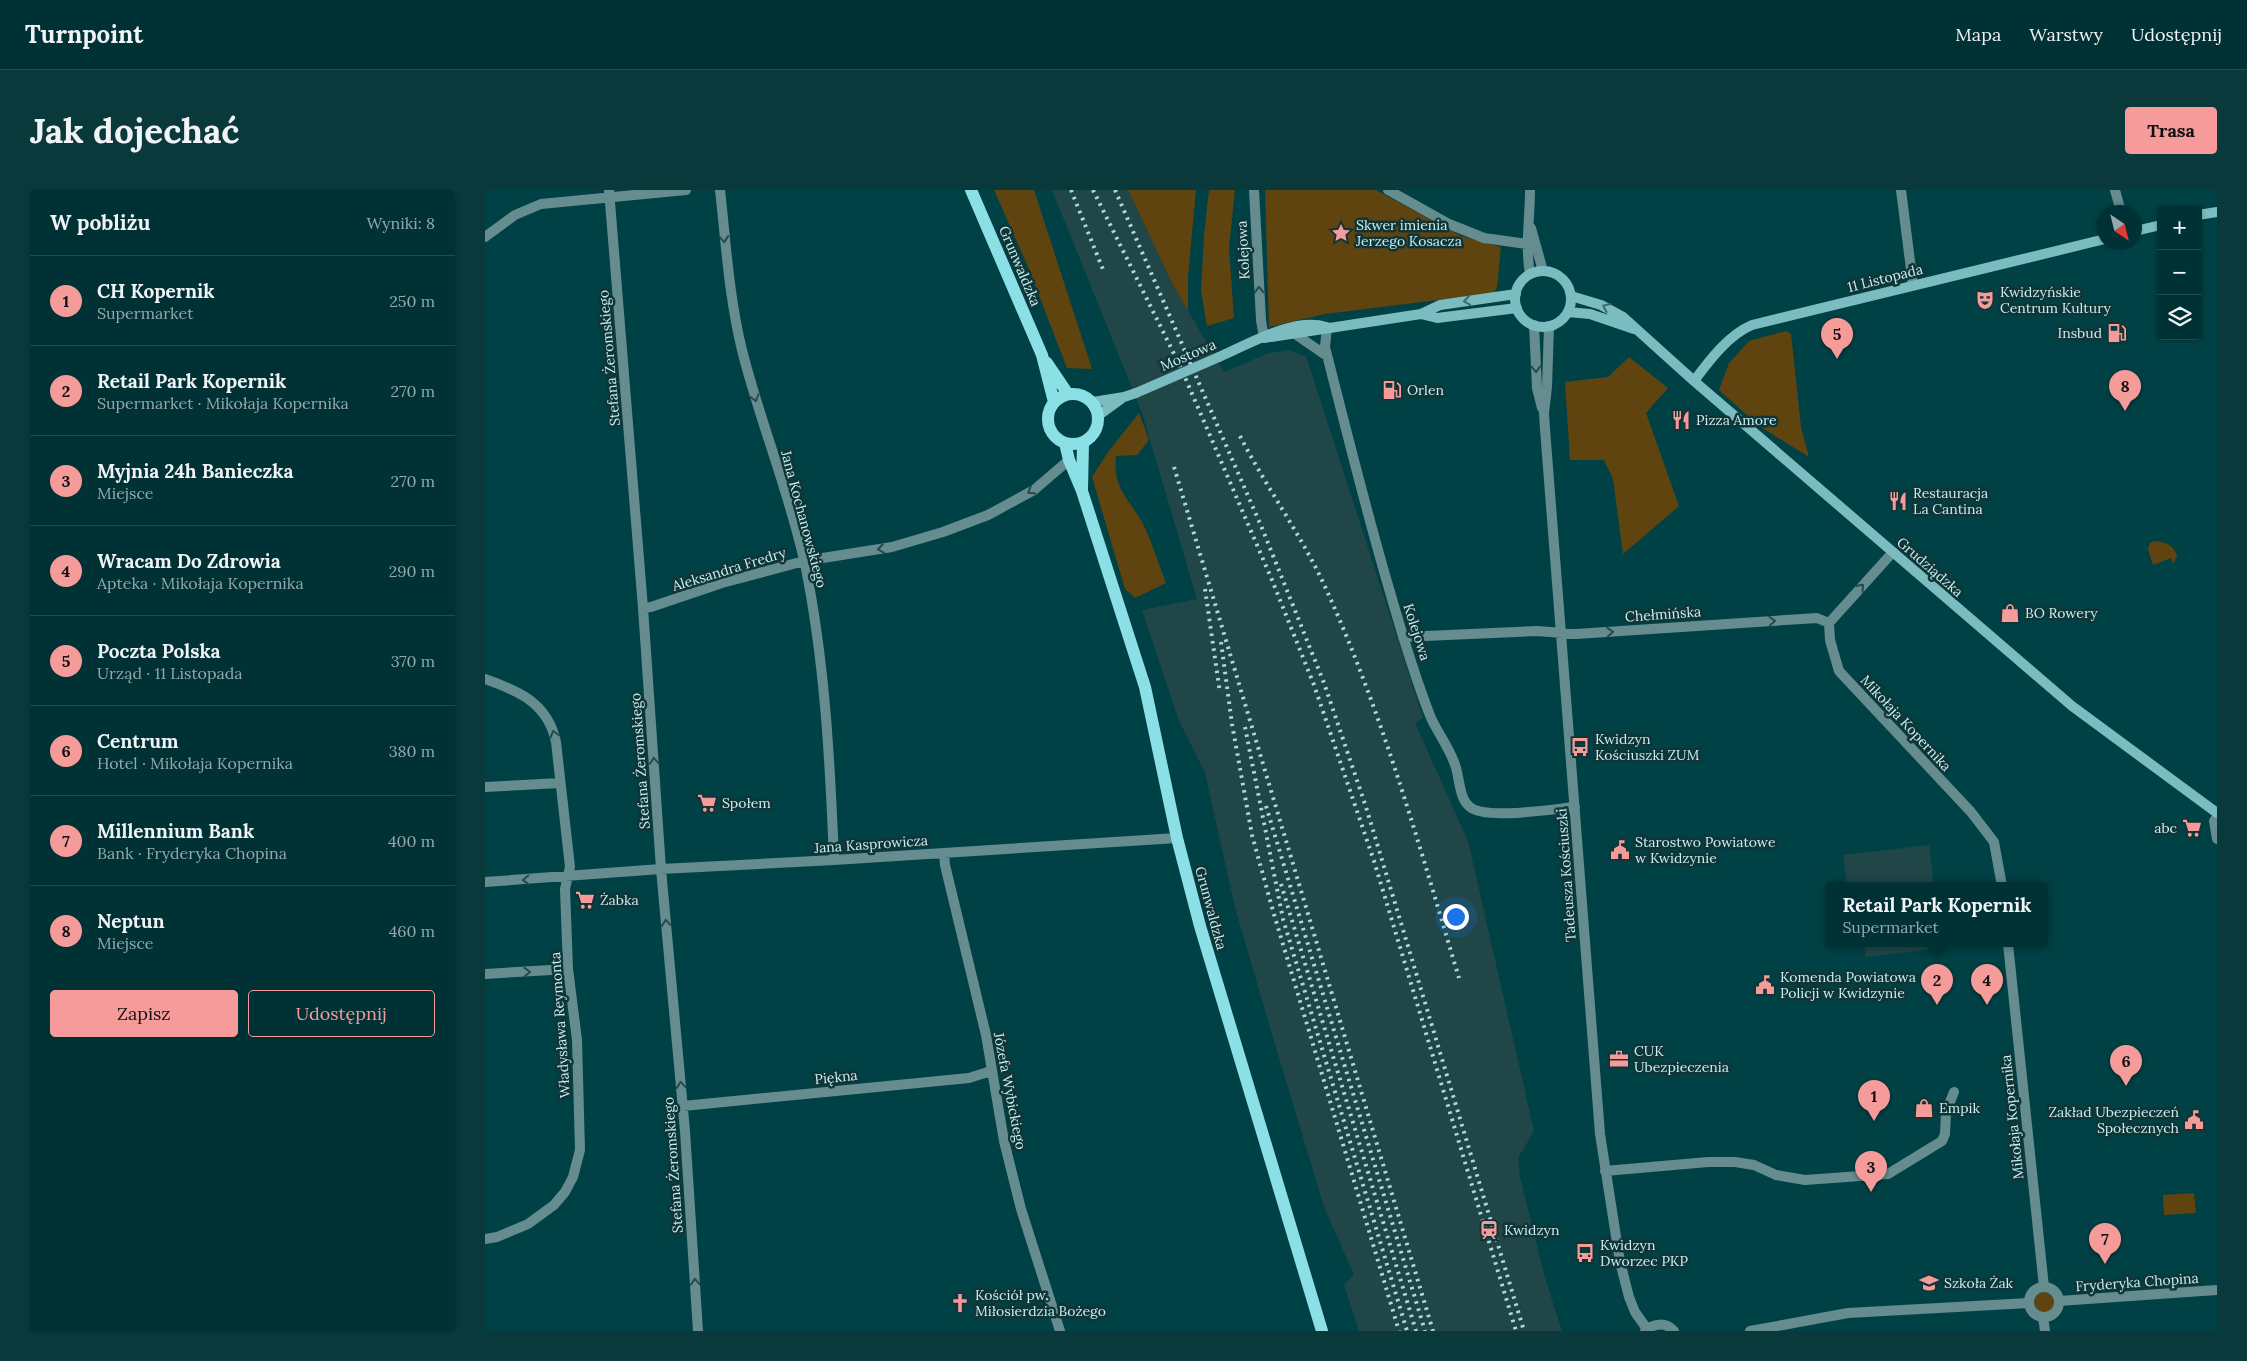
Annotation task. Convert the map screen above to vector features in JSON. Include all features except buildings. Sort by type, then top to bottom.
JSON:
[{"type":"main road","name":"Grunwaldzka","points":[[971,190],[1042,355],[1054,402]]},
{"type":"main road","name":"Grunwaldzka","points":[[1042,355],[1068,394]]},
{"type":"main road","points":[[1068,394],[1086,396],[1093,402],[1099,416],[1096,431],[1083,443],[1065,443],[1056,438],[1050,430],[1049,410],[1054,402],[1068,394]]},
{"type":"main road","name":"Grunwaldzka","points":[[1065,443],[1069,460],[1083,491],[1145,687],[1177,838],[1200,926],[1322,1331]]},
{"type":"main road","name":"Grunwaldzka","points":[[1083,443],[1083,491]]},
{"type":"street","points":[[485,237],[507,219],[534,206],[610,194],[686,190]]},
{"type":"street","name":"Jana Kochanowskiego","points":[[720,190],[728,280],[742,350],[804,561],[821,661],[829,755],[834,860]]},
{"type":"street","name":"Kolejowa","points":[[1254,190],[1261,320],[1264,338]]},
{"type":"street","points":[[1388,190],[1449,224],[1484,238],[1527,244]]},
{"type":"street","points":[[1529,274],[1527,244],[1530,225],[1530,190]]},
{"type":"street","points":[[1901,190],[1913,286]]},
{"type":"street","points":[[2115,190],[2119,205]]},
{"type":"street","name":"Stefana Żeromskiego","points":[[610,194],[643,608],[661,869],[683,1106],[698,1331]]},
{"type":"street","points":[[2202,214],[2217,212]]},
{"type":"street","points":[[1530,225],[1543,271]]},
{"type":"street","points":[[2142,229],[2157,226]]},
{"type":"street","name":"11 Listopada","points":[[1694,381],[1741,329],[2097,241]]},
{"type":"street","points":[[1543,271],[1551,272],[1565,281],[1571,296],[1568,312],[1563,318],[1549,326],[1534,325],[1521,315],[1517,308],[1515,294],[1518,286],[1529,274],[1543,271]]},
{"type":"street","name":"Mostowa","points":[[1264,338],[1421,314],[1440,305],[1515,294]]},
{"type":"street","name":"Grudziądzka","points":[[1571,296],[1612,310],[2071,706],[2217,815]]},
{"type":"street","name":"Mostowa","points":[[1421,314],[1437,318],[1517,308]]},
{"type":"street","name":"Grudziądzka","points":[[1568,312],[1589,314],[1635,330]]},
{"type":"street","name":"Mostowa","points":[[1093,402],[1136,393],[1293,327],[1314,323],[1327,327]]},
{"type":"street","name":"Tadeusza Kościuszki","points":[[1534,325],[1537,388],[1544,413]]},
{"type":"street","name":"Tadeusza Kościuszki","points":[[1549,326],[1547,387],[1544,413],[1583,928],[1605,1171],[1620,1262],[1629,1297],[1635,1312],[1646,1330]]},
{"type":"street","name":"Kolejowa","points":[[1327,327],[1325,347],[1361,495],[1403,637],[1432,720],[1443,737],[1455,764],[1461,791],[1469,807],[1479,812],[1503,813],[1575,807]]},
{"type":"street","points":[[1295,334],[1327,356]]},
{"type":"street","name":"Mostowa","points":[[1099,416],[1124,397]]},
{"type":"street","name":"Aleksandra Fredry","points":[[643,608],[722,583],[804,561],[892,547],[952,529],[987,515],[1034,490],[1069,460]]},
{"type":"street","points":[[1829,623],[1893,552]]},
{"type":"street","name":"Chełmińska","points":[[1403,637],[1537,631],[1576,634],[1817,618],[1829,623]]},
{"type":"street","name":"Mikołaja Kopernika","points":[[1829,623],[1830,640],[1839,672],[1971,812],[1994,842],[2001,882]]},
{"type":"street","points":[[485,679],[523,694],[543,712],[555,735],[569,866],[567,877]]},
{"type":"street","points":[[485,787],[560,782]]},
{"type":"street","points":[[2217,815],[2215,821],[2217,839]]},
{"type":"street","name":"Jana Kasprowicza","points":[[485,882],[661,869],[1177,838]]},
{"type":"street","name":"Józefa Wybickiego","points":[[944,853],[945,865],[986,1035],[1004,1141],[1021,1209],[1060,1331]]},
{"type":"street","name":"Władysława Reymonta","points":[[485,1239],[513,1232],[544,1214],[565,1192],[578,1162],[580,1137],[577,1040],[568,969],[565,889],[567,877]]},
{"type":"street","name":"Mikołaja Kopernika","points":[[2008,947],[2044,1287]]},
{"type":"street","points":[[485,974],[568,969]]},
{"type":"street","name":"Piękna","points":[[683,1106],[969,1078],[991,1071]]},
{"type":"street","points":[[1605,1171],[1708,1162],[1735,1162],[1754,1165],[1776,1174],[1805,1180],[1888,1174],[1942,1141],[1945,1134],[1946,1112],[1954,1092]]},
{"type":"street","points":[[2044,1287],[2054,1291],[2059,1301],[2055,1312],[2043,1317],[2033,1313],[2029,1303],[2033,1292],[2044,1287]]},
{"type":"street","name":"Fryderyka Chopina","points":[[2059,1301],[2217,1290]]},
{"type":"street","points":[[1750,1331],[1848,1313],[2029,1303]]},
{"type":"street","points":[[2043,1317],[2045,1331]]},
{"type":"street","points":[[1646,1330],[1655,1325],[1663,1324],[1674,1331]]},
{"type":"shaded area","points":[[994,190],[1034,190],[1092,369],[1067,368],[1028,267]]},
{"type":"shaded area","points":[[1052,190],[1128,190],[1173,285],[1224,372],[1266,354],[1287,350],[1306,356],[1423,718],[1415,723],[1468,841],[1534,1131],[1518,1158],[1520,1176],[1545,1278],[1562,1331],[1359,1331],[1344,1285],[1354,1275],[1324,1207],[1277,1051],[1235,908],[1205,773],[1179,721],[1142,610],[1197,599],[1142,413]]},
{"type":"shaded area","points":[[1128,190],[1196,190],[1188,277],[1188,311],[1173,285]]},
{"type":"shaded area","points":[[1209,190],[1235,190],[1229,248],[1234,318],[1207,326],[1201,291]]},
{"type":"shaded area","points":[[1265,190],[1376,190],[1461,236],[1501,247],[1497,287],[1494,293],[1325,314],[1269,327]]},
{"type":"shaded area","points":[[1786,331],[1791,334],[1801,427],[1809,457],[1759,426],[1719,390],[1729,363],[1749,341]]},
{"type":"shaded area","points":[[1629,357],[1668,388],[1646,413],[1679,506],[1623,554],[1613,479],[1604,460],[1570,460],[1565,382],[1608,377]]},
{"type":"shaded area","points":[[1139,413],[1149,440],[1137,455],[1116,456],[1116,476],[1122,492],[1146,529],[1166,583],[1135,598],[1125,589],[1092,477],[1108,452]]},
{"type":"shaded area","points":[[2154,541],[2165,543],[2174,549],[2177,556],[2173,564],[2171,558],[2153,565],[2148,549],[2150,543]]},
{"type":"shaded area","points":[[1929,845],[1934,882],[1846,882],[1843,855]]},
{"type":"shaded area","points":[[1864,947],[1941,947],[1941,948],[1866,957]]},
{"type":"shaded area","points":[[2194,1193],[2196,1213],[2164,1215],[2163,1195]]},
{"type":"shaded area","points":[[2044,1292],[2051,1295],[2054,1302],[2051,1309],[2044,1312],[2037,1309],[2034,1302],[2037,1295]]},
{"type":"railway","points":[[1071,190],[1104,272]]},
{"type":"railway","points":[[1093,190],[1181,368],[1272,580],[1314,685],[1374,861],[1516,1331]]},
{"type":"railway","points":[[1115,190],[1262,528],[1324,683],[1366,807],[1524,1331]]},
{"type":"railway","points":[[1240,436],[1317,571],[1347,638],[1366,686],[1399,782],[1459,978]]},
{"type":"railway","points":[[1174,467],[1433,1331]]},
{"type":"railway","points":[[1205,589],[1220,693]]},
{"type":"railway","points":[[1221,642],[1232,724],[1252,835],[1399,1331]]},
{"type":"railway","points":[[1245,727],[1283,919],[1407,1331]]},
{"type":"railway","points":[[1266,806],[1425,1331]]},
{"type":"railway","points":[[1281,884],[1416,1331]]},
{"type":"place","name":"Skwer imienia Jerzego Kosacza","points":[[1341,233]]},
{"type":"place","name":"Kwidzyńskie Centrum Kultury","points":[[1985,300]]},
{"type":"place","name":"Insbud","points":[[2117,333]]},
{"type":"place","name":"Poczta Polska","points":[[1837,359]]},
{"type":"place","name":"Orlen","points":[[1392,390]]},
{"type":"place","name":"Neptun","points":[[2125,411]]},
{"type":"place","name":"Pizza Amore","points":[[1681,420]]},
{"type":"place","name":"Restauracja La Cantina","points":[[1898,501]]},
{"type":"place","name":"BO Rowery","points":[[2010,613]]},
{"type":"place","name":"Kwidzyn Kościuszki ZUM","points":[[1580,747]]},
{"type":"place","name":"Społem","points":[[707,803]]},
{"type":"place","name":"abc","points":[[2192,828]]},
{"type":"place","name":"Starostwo Powiatowe w Kwidzynie","points":[[1620,850]]},
{"type":"place","name":"Żabka","points":[[585,900]]},
{"type":"place","name":"Komenda Powiatowa Policji w Kwidzynie","points":[[1765,985]]},
{"type":"place","name":"Retail Park Kopernik","points":[[1937,1005]]},
{"type":"place","name":"Wracam Do Zdrowia","points":[[1987,1005]]},
{"type":"place","name":"CUK Ubezpieczenia","points":[[1619,1059]]},
{"type":"place","name":"Centrum","points":[[2126,1086]]},
{"type":"place","name":"Empik","points":[[1924,1108]]},
{"type":"place","name":"Zakład Ubezpieczeń Społecznych","points":[[2194,1120]]},
{"type":"place","name":"CH Kopernik","points":[[1874,1121]]},
{"type":"place","name":"Myjnia 24h Banieczka","points":[[1871,1192]]},
{"type":"place","name":"Kwidzyn","points":[[1489,1230]]},
{"type":"place","name":"Kwidzyn Dworzec PKP","points":[[1585,1253]]},
{"type":"place","name":"Millennium Bank","points":[[2105,1264]]},
{"type":"place","name":"Szkoła Żak","points":[[1929,1283]]},
{"type":"place","name":"Kościół pw. Miłosierdzia Bożego","points":[[960,1303]]}]
